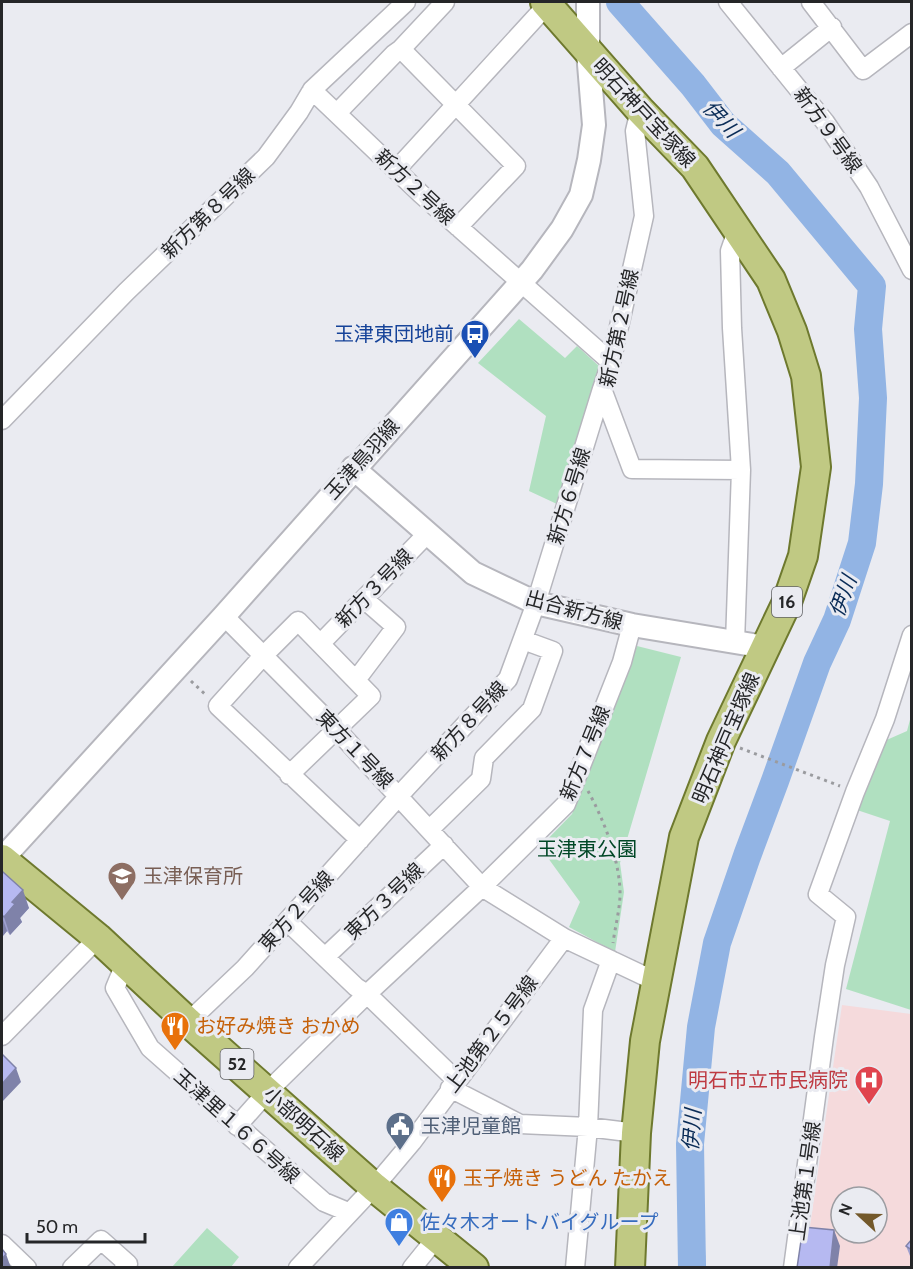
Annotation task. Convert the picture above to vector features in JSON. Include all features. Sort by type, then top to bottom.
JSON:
[{"type":"main road","name":"明石神戸宝塚線","points":[[546,3],[640,110],[695,167],[771,280],[792,331],[806,375],[816,466],[803,556],[788,602],[721,741],[684,837],[645,1041],[636,1133],[630,1268]]},
{"type":"main road","name":"小部明石線","points":[[2,859],[98,938],[188,1022],[374,1187],[474,1268]]},
{"type":"street","name":"新方第８号線","points":[[2,420],[126,292],[266,157],[312,90],[406,2]]},
{"type":"street","points":[[337,113],[394,54],[401,50],[445,2]]},
{"type":"street","name":"玉津鳥羽線","points":[[2,859],[224,616],[521,282],[562,229],[580,195],[589,160],[594,125],[588,52],[588,2]]},
{"type":"street","name":"新方９号線","points":[[728,2],[825,122],[869,187],[912,270]]},
{"type":"street","points":[[811,2],[863,70],[912,33]]},
{"type":"street","points":[[396,170],[457,105],[546,3]]},
{"type":"street","points":[[781,68],[832,27]]},
{"type":"street","points":[[401,50],[516,166],[458,226]]},
{"type":"street","name":"新方２号線","points":[[312,90],[396,170],[611,362]]},
{"type":"street","name":"新方第２号線","points":[[640,110],[635,130],[644,216],[603,389],[632,469],[741,470]]},
{"type":"street","name":"明石神戸宝塚線","points":[[735,644],[741,470],[732,328],[730,251],[738,228]]},
{"type":"street","name":"新方６号線","points":[[537,603],[603,389]]},
{"type":"street","name":"出合新方線","points":[[354,468],[473,573],[537,603],[632,625],[735,644],[765,647]]},
{"type":"street","name":"新方３号線","points":[[321,643],[427,534]]},
{"type":"street","points":[[356,680],[396,627],[364,599]]},
{"type":"street","name":"新方８号線","points":[[400,796],[508,679],[537,603]]},
{"type":"street","name":"東方１号線","points":[[224,616],[400,796],[482,887],[564,938],[657,982]]},
{"type":"street","points":[[289,775],[371,696],[298,621],[218,706],[289,775],[360,840]]},
{"type":"street","name":"新方７号線","points":[[237,1126],[268,1091],[566,804],[622,662],[632,625]]},
{"type":"street","points":[[855,792],[885,719],[912,635]]},
{"type":"street","points":[[430,829],[481,779],[484,758],[532,709],[553,651],[523,640]]},
{"type":"street","name":"上池第１号線","points":[[793,1268],[824,1037],[835,965],[846,917],[818,894],[855,792]]},
{"type":"street","name":"東方２号線","points":[[188,1022],[245,968],[400,796]]},
{"type":"street","name":"東方３号線","points":[[325,957],[444,844]]},
{"type":"street","points":[[287,921],[356,987],[368,994],[454,1084],[520,1124],[588,1127],[636,1133]]},
{"type":"street","points":[[2,1036],[98,938]]},
{"type":"street","name":"上池第２５号線","points":[[298,1268],[348,1212],[374,1187],[412,1142],[564,938]]},
{"type":"street","points":[[575,1268],[588,1127],[593,1010],[611,960]]},
{"type":"street","name":"玉津里１６６号線","points":[[125,964],[115,988],[150,1048],[324,1202],[348,1212]]},
{"type":"street","points":[[412,1268],[437,1237]]},
{"type":"street","points":[[72,1268],[101,1240],[128,1264],[124,1268]]},
{"type":"street","points":[[2,1244],[27,1268]]},
{"type":"path","points":[[176,667],[218,706]]},
{"type":"path","points":[[721,741],[855,792]]},
{"type":"path","points":[[578,772],[600,813],[615,860],[620,896],[611,960]]},
{"type":"shaded area","name":"明石市立市民病院","points":[[842,1005],[911,1014],[911,1267],[804,1268]]},
{"type":"green space","points":[[519,319],[565,358],[577,346],[600,367],[557,504],[529,491],[546,416],[478,363]]},
{"type":"green space","name":"玉津東公園","points":[[637,646],[681,657],[620,863],[624,892],[615,952],[569,927],[580,902],[540,847],[572,814]]},
{"type":"green space","points":[[911,716],[911,1010],[846,989],[890,821],[854,809],[882,742],[907,731]]},
{"type":"green space","points":[[207,1228],[239,1257],[231,1267],[172,1267]]},
{"type":"water","points":[[700,1167],[706,1267],[678,1267]]},
{"type":"building","points":[[3,872],[23,890],[12,902],[15,904],[4,917],[2,915]]},
{"type":"building","points":[[2,1054],[16,1068],[2,1084]]},
{"type":"building","points":[[803,1227],[829,1230],[829,1245],[832,1245],[830,1268],[797,1268]]},
{"type":"building","points":[[912,1239],[912,1250],[906,1246]]},
{"type":"waterway","name":"伊川","points":[[620,2],[693,85],[723,124],[778,173],[872,286],[868,329],[873,398],[869,484],[862,543],[837,620],[817,663],[717,943],[701,1027],[690,1144],[692,1268]]},
{"type":"place","name":"玉津東団地前","points":[[475,360]]},
{"type":"place","name":"玉津保育所","points":[[122,902]]},
{"type":"place","name":"お好み焼き おかめ","points":[[175,1052]]},
{"type":"place","name":"明石市立市民病院","points":[[869,1106]]},
{"type":"place","name":"玉津児童館","points":[[400,1152]]},
{"type":"place","name":"玉子焼き うどん たかえ","points":[[442,1204]]},
{"type":"place","name":"佐々木オートバイグループ","points":[[399,1248]]}]
